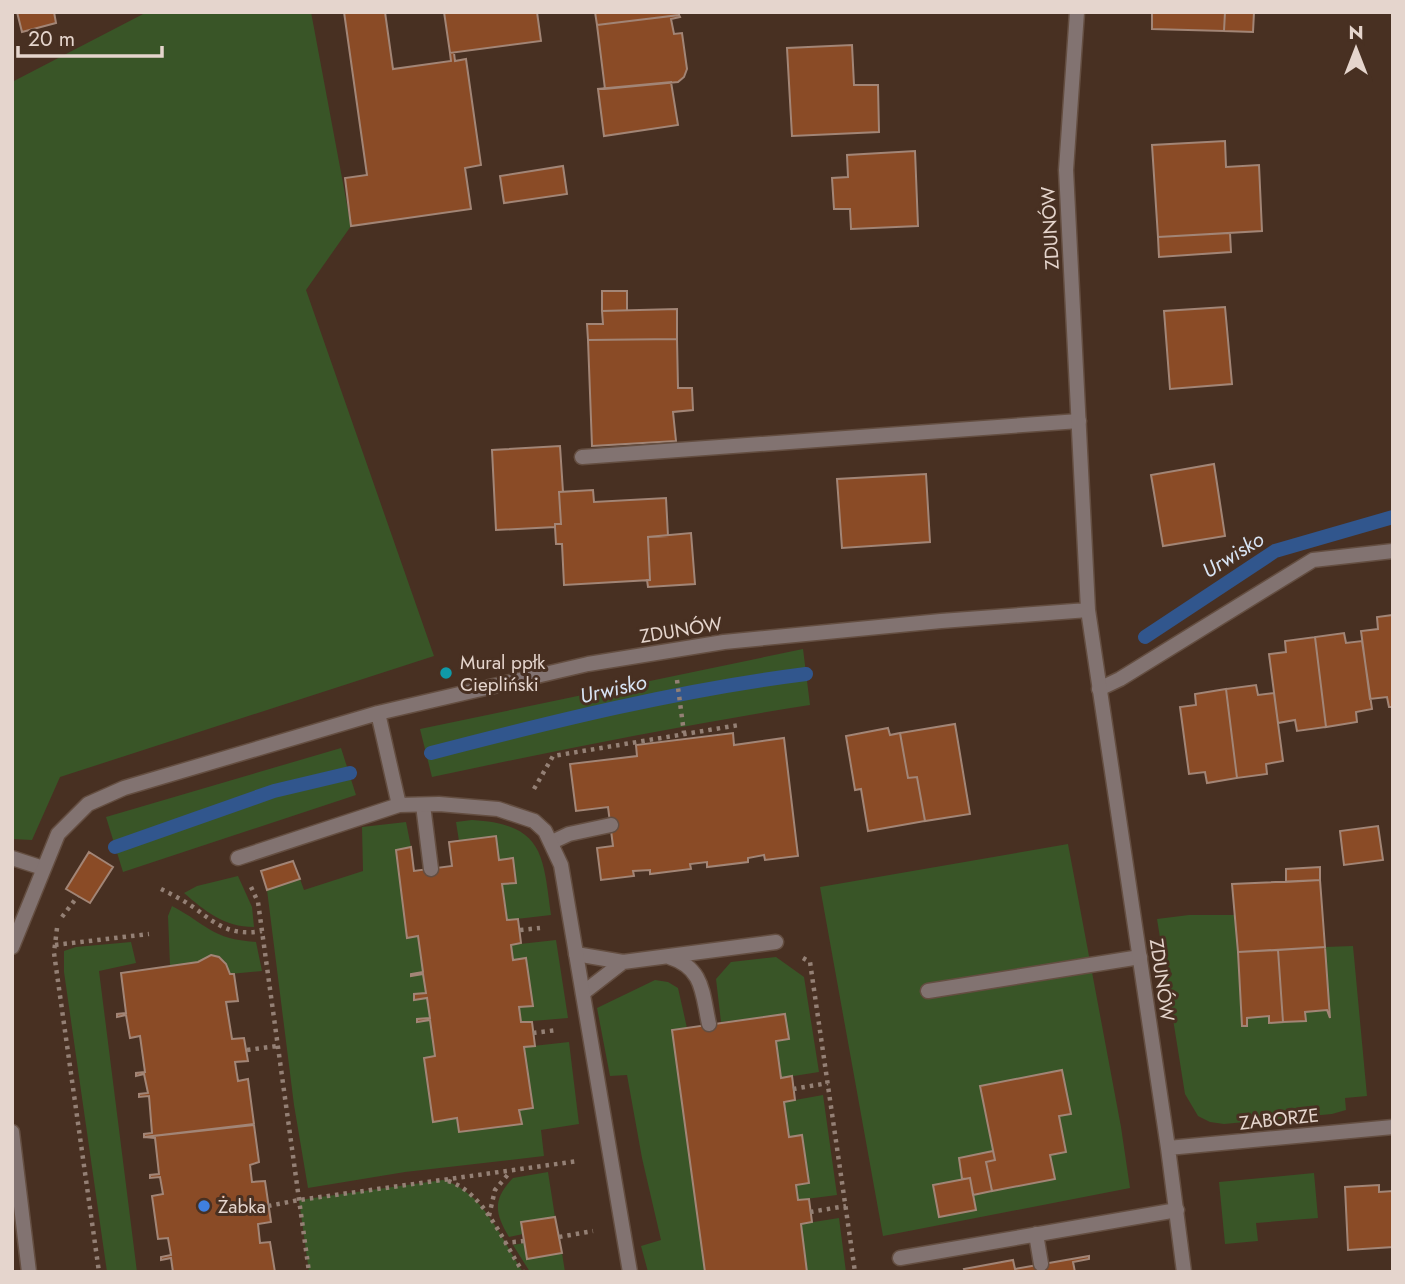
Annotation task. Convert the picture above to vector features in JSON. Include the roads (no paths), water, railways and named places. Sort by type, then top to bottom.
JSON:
[{"type":"street","name":"ZDUNÓW","points":[[1077,12],[1066,170],[1088,610],[1184,1272]]},
{"type":"street","points":[[582,457],[1079,421]]},
{"type":"street","points":[[1099,690],[1313,560],[1393,551]]},
{"type":"street","name":"ZDUNÓW","points":[[12,947],[58,834],[88,804],[124,788],[378,713],[588,664],[724,642],[1088,610]]},
{"type":"street","points":[[378,713],[399,806]]},
{"type":"street","points":[[423,805],[431,869]]},
{"type":"street","points":[[238,858],[399,806],[477,806],[519,814],[534,821],[545,831],[561,865],[630,1272]]},
{"type":"street","points":[[552,842],[569,834],[611,825]]},
{"type":"street","points":[[12,858],[43,868]]},
{"type":"street","points":[[576,954],[623,962],[776,942]]},
{"type":"street","points":[[664,956],[680,961],[697,975],[709,1024]]},
{"type":"street","points":[[928,991],[1139,957]]},
{"type":"street","points":[[583,993],[623,962]]},
{"type":"street","name":"ZABORZE","points":[[1168,1148],[1393,1127]]},
{"type":"street","points":[[12,1132],[29,1272]]},
{"type":"street","points":[[900,1258],[1177,1210]]},
{"type":"street","points":[[1036,1234],[1041,1264]]},
{"type":"waterway","name":"Urwisko","points":[[1145,637],[1275,551],[1393,517]]},
{"type":"waterway","name":"Urwisko","points":[[431,753],[570,718],[664,698],[806,674]]},
{"type":"waterway","name":"Urwisko","points":[[115,847],[274,791],[350,773]]},
{"type":"place","name":"Mural ppłk Ciepliński","points":[[446,673]]},
{"type":"place","name":"Żabka","points":[[204,1206]]}]
